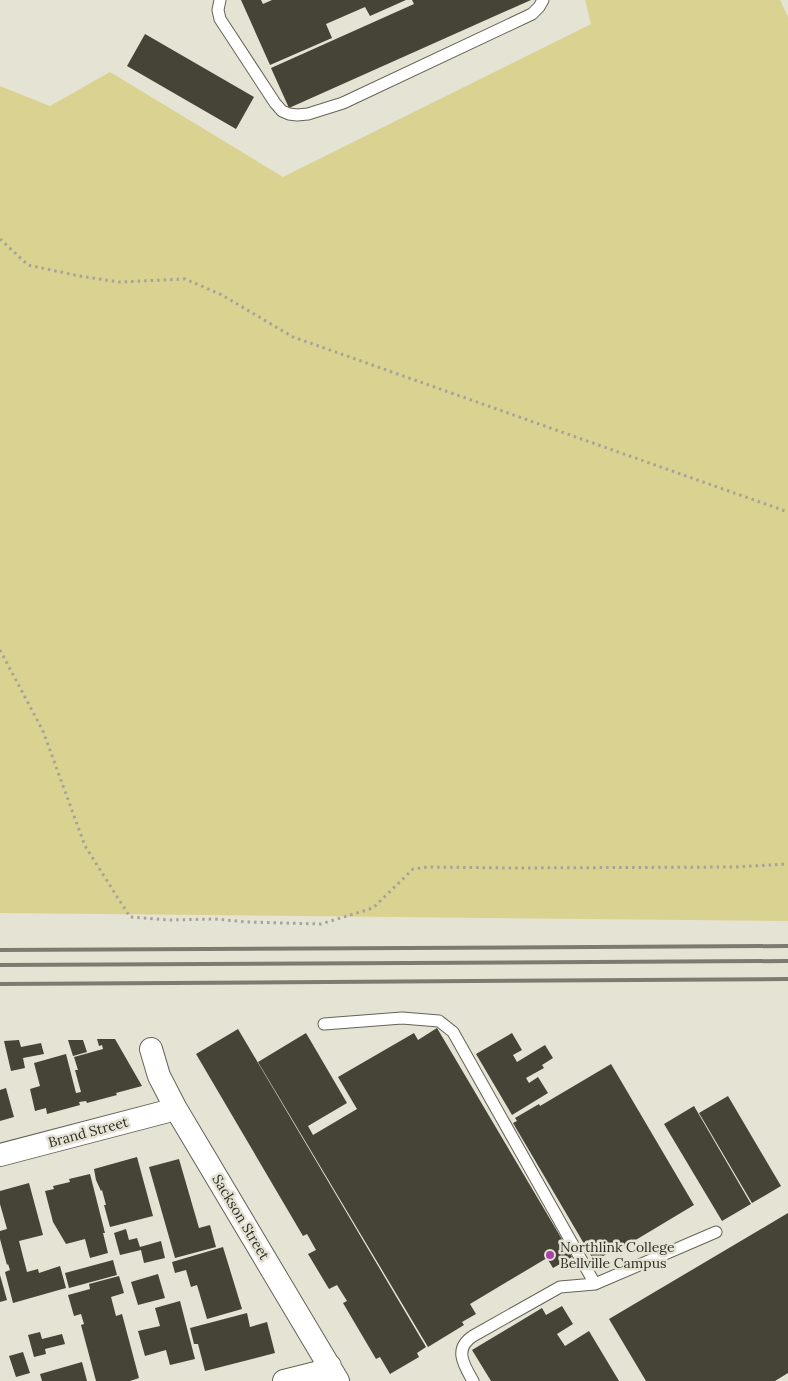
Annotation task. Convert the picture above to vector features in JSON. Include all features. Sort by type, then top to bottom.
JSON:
[{"type":"street","name":"Sackson Street","points":[[151,1049],[159,1076],[176,1109],[334,1374]]},
{"type":"street","name":"Brand Street","points":[[0,1155],[176,1109]]},
{"type":"street","points":[[284,1381],[316,1373],[334,1374]]},
{"type":"lane","points":[[220,0],[218,10],[220,19],[275,103],[282,111],[297,115],[308,114],[343,103],[532,14],[543,0]]},
{"type":"lane","points":[[324,1024],[402,1018],[439,1021],[453,1032],[595,1284]]},
{"type":"lane","points":[[472,1381],[461,1357],[461,1351],[467,1340],[560,1287],[595,1284],[716,1232]]},
{"type":"path","points":[[0,239],[28,265],[119,282],[185,279],[222,295],[293,337],[788,512]]},
{"type":"path","points":[[0,650],[43,731],[85,846],[130,917],[170,920],[215,919],[321,924],[373,908],[413,869],[428,867],[735,867],[788,864]]},
{"type":"shaded area","points":[[585,0],[780,0],[788,17],[788,921],[0,913],[0,86],[50,106],[110,72],[283,177],[591,24]]},
{"type":"building","points":[[241,0],[261,0],[263,4],[272,0],[406,0],[370,16],[365,7],[326,24],[332,38],[270,65]]},
{"type":"building","points":[[412,0],[531,0],[289,108],[271,68],[414,4]]},
{"type":"building","points":[[145,34],[254,97],[236,129],[127,66]]},
{"type":"building","points":[[437,1028],[566,1246],[562,1250],[566,1247],[572,1257],[553,1268],[547,1258],[470,1304],[476,1314],[462,1322],[464,1325],[428,1347],[258,1062],[306,1033],[347,1103],[308,1126],[313,1135],[357,1109],[338,1077],[414,1033],[418,1040]]},
{"type":"building","points":[[238,1029],[426,1347],[417,1353],[419,1357],[390,1374],[380,1357],[376,1359],[343,1303],[347,1301],[337,1285],[329,1289],[308,1254],[316,1250],[307,1234],[303,1236],[196,1054]]},
{"type":"building","points":[[512,1033],[522,1050],[513,1055],[517,1062],[545,1045],[553,1058],[542,1065],[544,1068],[526,1078],[529,1083],[538,1077],[548,1093],[512,1115],[476,1054]]},
{"type":"building","points":[[97,1039],[115,1039],[142,1086],[87,1103],[86,1101],[79,1102],[80,1105],[47,1114],[46,1108],[35,1111],[30,1089],[40,1086],[34,1063],[66,1054],[76,1093],[81,1092],[75,1070],[78,1070],[74,1057],[103,1049],[102,1045],[99,1046]]},
{"type":"building","points":[[19,1040],[21,1047],[41,1043],[44,1054],[23,1058],[25,1068],[11,1071],[4,1041]]},
{"type":"building","points":[[68,1040],[83,1040],[87,1052],[73,1056]]},
{"type":"building","points":[[611,1064],[694,1205],[624,1247],[622,1245],[598,1259],[597,1256],[593,1259],[513,1123],[517,1121],[515,1118],[539,1104],[540,1106]]},
{"type":"building","points":[[6,1088],[14,1117],[0,1121],[0,1090]]},
{"type":"building","points":[[728,1096],[781,1186],[752,1203],[699,1113]]},
{"type":"building","points":[[694,1106],[751,1204],[722,1221],[664,1124]]},
{"type":"building","points":[[137,1157],[153,1216],[110,1227],[102,1190],[96,1180],[94,1169]]},
{"type":"building","points":[[179,1159],[199,1228],[210,1225],[216,1247],[175,1258],[149,1167]]},
{"type":"building","points":[[90,1174],[105,1233],[103,1233],[108,1253],[90,1258],[85,1239],[66,1244],[53,1222],[45,1191],[54,1189],[53,1186],[70,1182],[69,1179]]},
{"type":"building","points":[[29,1183],[43,1235],[19,1241],[27,1272],[38,1269],[39,1273],[60,1266],[66,1288],[13,1303],[5,1272],[10,1270],[0,1239],[0,1231],[7,1229],[0,1204],[0,1191]]},
{"type":"building","points":[[788,1213],[788,1373],[775,1381],[646,1381],[609,1319]]},
{"type":"building","points":[[126,1229],[129,1240],[137,1238],[140,1247],[161,1241],[165,1258],[144,1263],[141,1250],[120,1255],[114,1233]]},
{"type":"building","points":[[223,1247],[242,1309],[207,1319],[197,1285],[191,1287],[186,1270],[175,1273],[172,1262]]},
{"type":"building","points":[[113,1260],[117,1275],[69,1288],[65,1273]]},
{"type":"building","points":[[158,1274],[165,1298],[138,1305],[131,1282]]},
{"type":"building","points":[[0,1275],[7,1300],[0,1302]]},
{"type":"building","points":[[119,1276],[124,1293],[111,1297],[116,1316],[122,1314],[139,1378],[130,1381],[96,1381],[81,1325],[84,1324],[81,1314],[74,1316],[68,1295],[90,1289],[89,1284]]},
{"type":"building","points":[[180,1301],[195,1359],[170,1365],[166,1350],[145,1356],[138,1331],[160,1326],[155,1308]]},
{"type":"building","points":[[562,1306],[573,1324],[557,1334],[565,1346],[589,1331],[619,1381],[491,1381],[472,1350],[542,1308],[546,1315]]},
{"type":"building","points":[[247,1313],[250,1327],[267,1322],[275,1353],[205,1371],[198,1344],[194,1344],[190,1328]]},
{"type":"building","points":[[40,1332],[42,1339],[62,1334],[65,1344],[45,1349],[46,1354],[34,1357],[28,1335]]},
{"type":"building","points":[[23,1352],[30,1373],[16,1377],[9,1356]]},
{"type":"building","points":[[82,1362],[87,1381],[42,1381],[40,1374]]},
{"type":"railway","points":[[0,950],[788,946]]},
{"type":"railway","points":[[0,965],[788,961]]},
{"type":"railway","points":[[0,984],[788,979]]},
{"type":"place","name":"Northlink College Bellville Campus","points":[[550,1255]]}]
